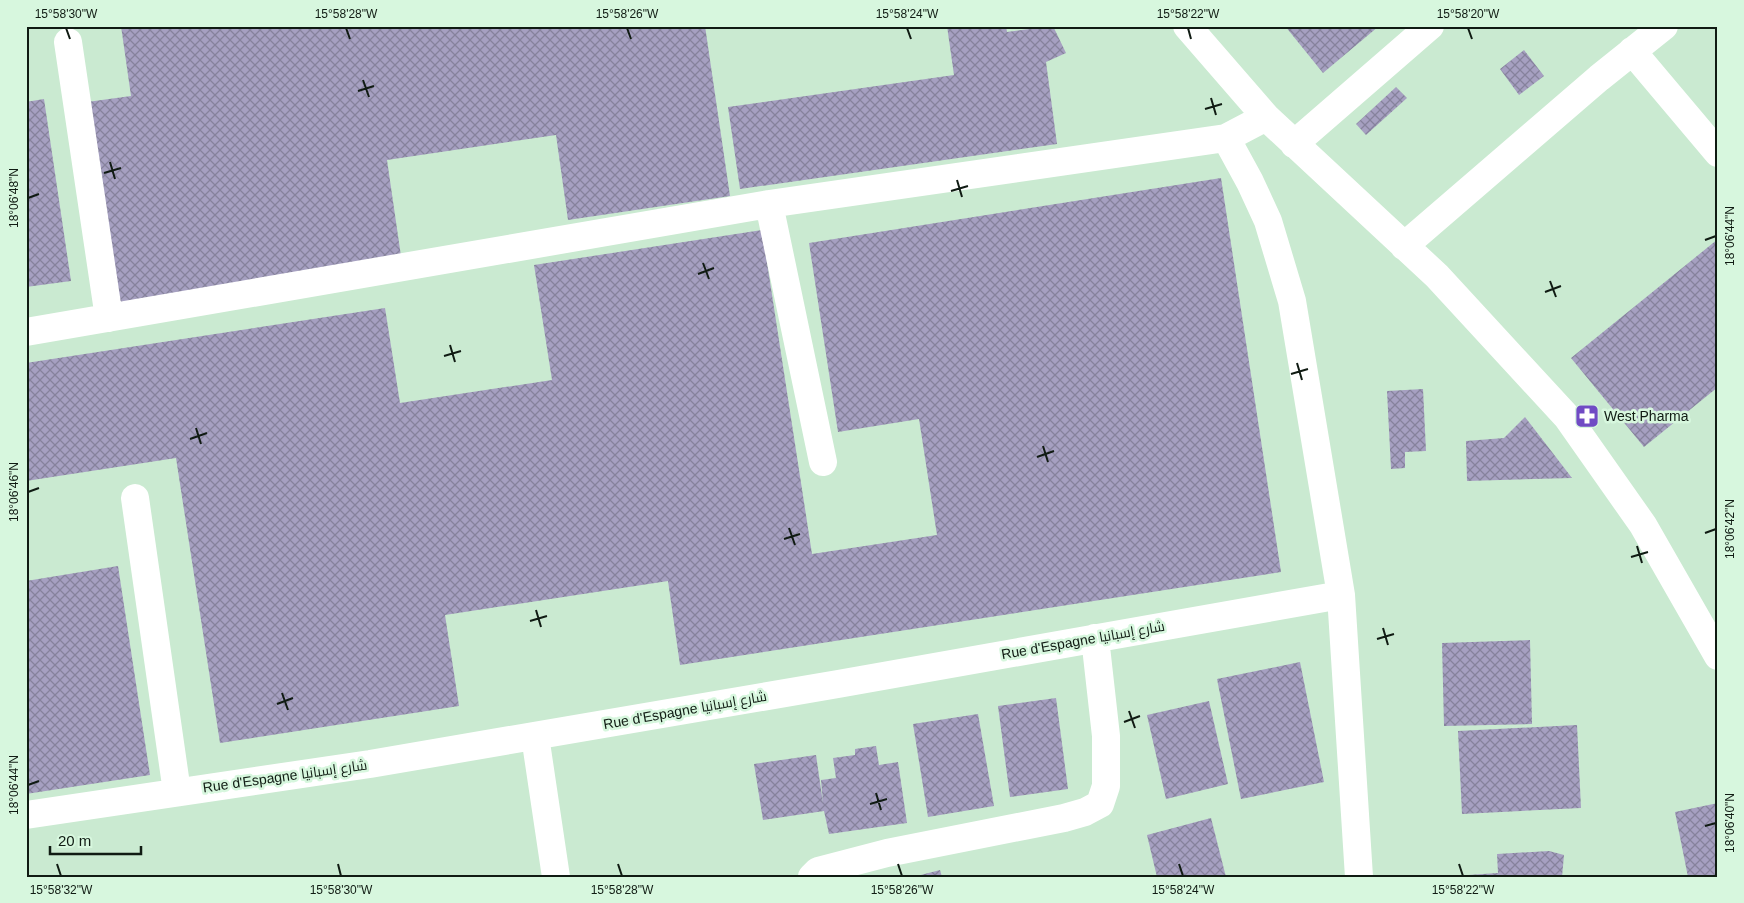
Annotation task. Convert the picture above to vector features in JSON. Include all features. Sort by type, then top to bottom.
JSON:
[{"type":"street","points":[[1187,26],[1266,118],[1437,276],[1567,417],[1643,525],[1718,656]]},
{"type":"street","points":[[1294,144],[1430,26]]},
{"type":"street","points":[[1404,246],[1591,84],[1664,26]]},
{"type":"street","points":[[68,42],[109,318]]},
{"type":"street","points":[[1632,51],[1718,154]]},
{"type":"street","points":[[26,332],[769,204],[1226,138],[1266,118]]},
{"type":"street","points":[[1226,138],[1250,182],[1268,221],[1292,300],[1341,595],[1359,877]]},
{"type":"street","points":[[769,204],[823,462]]},
{"type":"street","points":[[135,498],[177,792]]},
{"type":"street","name":"Rue d'Espagne شارع إسبانيا","points":[[26,815],[370,764],[1341,595]]},
{"type":"street","points":[[812,877],[818,871],[887,853],[1064,818],[1086,812],[1100,804],[1106,786],[1106,736],[1095,638]]},
{"type":"street","points":[[535,736],[556,877]]},
{"type":"building","points":[[121,26],[705,26],[730,196],[568,220],[556,135],[387,160],[402,263],[116,304],[87,102],[131,96]]},
{"type":"building","points":[[947,26],[1006,26],[1007,32],[1053,26],[1066,53],[1046,62],[1057,144],[740,189],[728,107],[954,75]]},
{"type":"building","points":[[1285,26],[1379,26],[1323,73]]},
{"type":"building","points":[[1524,50],[1544,76],[1519,95],[1500,69]]},
{"type":"building","points":[[1396,87],[1407,98],[1366,135],[1356,124]]},
{"type":"building","points":[[44,99],[71,281],[26,287],[26,102]]},
{"type":"building","points":[[1221,178],[1281,572],[680,665],[668,581],[445,615],[459,706],[220,743],[176,458],[26,481],[26,363],[385,308],[400,403],[552,380],[534,265],[762,230],[812,554],[937,535],[919,419],[838,432],[809,243]]},
{"type":"building","points":[[1718,239],[1718,387],[1644,447],[1571,358]]},
{"type":"building","points":[[1423,389],[1426,451],[1405,452],[1405,468],[1391,469],[1387,391]]},
{"type":"building","points":[[1525,417],[1572,478],[1467,481],[1466,441],[1504,438]]},
{"type":"building","points":[[118,566],[150,775],[26,794],[26,581]]},
{"type":"building","points":[[1530,640],[1532,724],[1444,726],[1442,643]]},
{"type":"building","points":[[1300,662],[1324,782],[1241,799],[1217,679]]},
{"type":"building","points":[[1056,698],[1068,789],[1010,797],[998,706]]},
{"type":"building","points":[[1209,701],[1228,784],[1166,799],[1147,715]]},
{"type":"building","points":[[978,714],[994,806],[928,817],[913,724]]},
{"type":"building","points":[[1577,725],[1581,808],[1462,814],[1458,731]]},
{"type":"building","points":[[876,746],[879,765],[898,762],[907,823],[829,834],[824,811],[763,820],[754,764],[816,755],[823,803],[821,780],[836,778],[833,758],[855,755],[855,749]]},
{"type":"building","points":[[1718,803],[1718,877],[1688,877],[1675,812]]},
{"type":"building","points":[[1211,818],[1226,877],[1157,877],[1147,835]]},
{"type":"building","points":[[1549,851],[1564,855],[1562,877],[1468,877],[1468,875],[1498,873],[1497,854]]},
{"type":"building","points":[[940,870],[942,877],[917,877],[917,876]]},
{"type":"place","name":"West Pharma","points":[[1587,416]]}]
